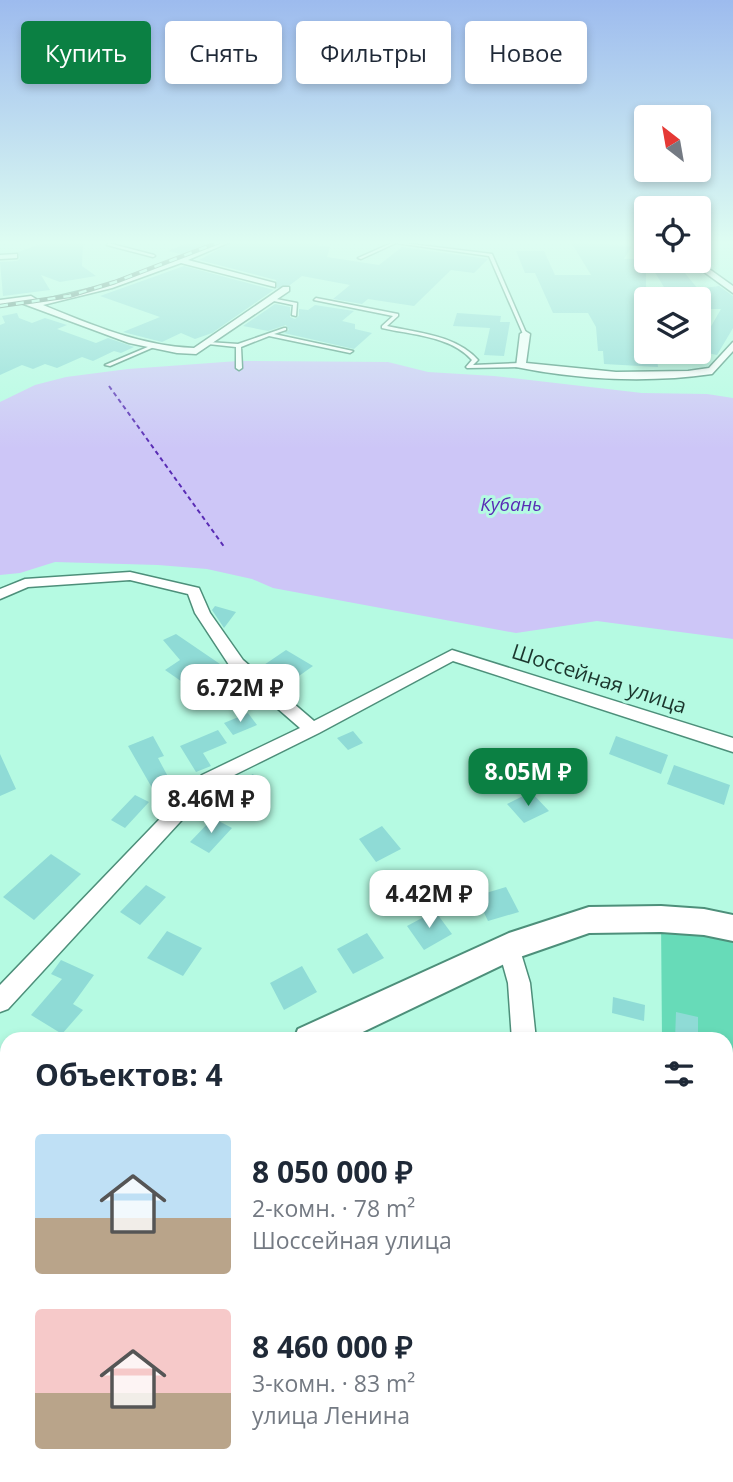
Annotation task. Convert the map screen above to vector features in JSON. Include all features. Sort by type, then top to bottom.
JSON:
[{"type":"street","points":[[52,311],[152,347],[178,352],[196,351],[254,311]]},
{"type":"street","points":[[525,334],[520,365],[678,377],[712,371],[733,345]]},
{"type":"street","points":[[0,594],[25,583],[130,576],[194,591],[202,613],[237,664],[313,729],[208,780],[0,1001]]},
{"type":"street","name":"Шоссейная улица","points":[[313,729],[452,655],[733,746]]},
{"type":"street","points":[[327,1032],[509,947],[589,920],[662,919],[704,922],[733,928]]},
{"type":"street","points":[[509,947],[519,983],[523,1032]]},
{"type":"lane","points":[[377,311],[396,315],[384,327],[456,344],[471,353],[475,360],[469,367],[520,365]]},
{"type":"lane","points":[[515,311],[525,334]]},
{"type":"lane","points":[[208,343],[238,346],[284,329]]},
{"type":"lane","points":[[269,335],[350,351]]},
{"type":"lane","points":[[238,346],[239,368]]},
{"type":"lane","points":[[108,365],[152,347]]},
{"type":"green space","points":[[661,919],[733,928],[733,1032],[662,1032]]},
{"type":"water","name":"Кубань","points":[[238,361],[388,362],[428,372],[494,376],[642,393],[707,394],[733,398],[733,639],[597,621],[516,633],[273,588],[252,579],[207,569],[55,562],[20,573],[0,575],[0,402],[35,385],[66,377],[128,369]]},
{"type":"building","points":[[143,311],[243,311],[212,333],[195,339],[181,333],[162,342],[123,332],[160,317]]},
{"type":"building","points":[[265,311],[290,311],[290,317],[295,319],[299,316],[299,311],[354,311],[342,321],[355,324],[355,329],[372,333],[354,349],[284,333],[289,330],[286,325],[268,331],[243,326]]},
{"type":"building","points":[[552,311],[634,311],[634,364],[658,364],[658,367],[604,364],[603,351],[598,351],[596,327],[588,313]]},
{"type":"building","points":[[720,311],[733,311],[733,328],[717,355],[711,354],[711,326]]},
{"type":"building","points":[[17,313],[19,318],[32,323],[45,318],[67,325],[57,329],[96,343],[108,338],[134,347],[121,353],[114,351],[93,361],[82,357],[57,368],[45,364],[33,369],[22,365],[0,375],[0,325],[5,323],[2,316]]},
{"type":"building","points":[[457,313],[501,316],[500,322],[510,322],[504,356],[484,355],[490,328],[453,326]]},
{"type":"building","points":[[215,606],[236,612],[224,628],[212,610]]},
{"type":"building","points":[[176,634],[220,664],[188,686],[165,670],[180,660],[163,640]]},
{"type":"building","points":[[286,650],[313,666],[282,688],[258,669]]},
{"type":"building","points":[[248,713],[257,725],[233,735],[224,723]]},
{"type":"building","points":[[218,730],[227,743],[203,753],[211,766],[196,772],[180,746]]},
{"type":"building","points":[[353,731],[363,743],[348,750],[337,738]]},
{"type":"building","points":[[153,736],[164,756],[158,758],[173,786],[155,793],[128,746]]},
{"type":"building","points":[[616,736],[668,755],[661,774],[609,754]]},
{"type":"building","points":[[0,754],[16,789],[0,796]]},
{"type":"building","points":[[674,765],[730,785],[724,805],[667,784]]},
{"type":"building","points":[[253,774],[270,796],[249,807],[233,785]]},
{"type":"building","points":[[531,792],[549,811],[524,823],[507,804]]},
{"type":"building","points":[[135,795],[149,802],[125,828],[111,820]]},
{"type":"building","points":[[213,818],[232,828],[209,853],[190,842]]},
{"type":"building","points":[[382,826],[401,849],[376,862],[359,839]]},
{"type":"building","points":[[51,854],[81,874],[34,920],[3,897]]},
{"type":"building","points":[[146,885],[166,897],[140,925],[120,912]]},
{"type":"building","points":[[506,887],[519,912],[488,921],[476,896]]},
{"type":"building","points":[[435,911],[452,934],[424,950],[407,926]]},
{"type":"building","points":[[167,931],[202,948],[183,976],[147,958]]},
{"type":"building","points":[[367,933],[384,958],[353,974],[337,949]]},
{"type":"building","points":[[61,960],[94,975],[73,1004],[83,1010],[64,1032],[59,1032],[31,1015],[62,979],[51,974]]},
{"type":"building","points":[[302,966],[317,992],[284,1010],[270,983]]},
{"type":"building","points":[[613,997],[645,1005],[644,1021],[612,1013]]},
{"type":"building","points":[[676,1012],[698,1017],[698,1032],[675,1032]]},
{"type":"ferry route","points":[[109,386],[225,548]]}]
